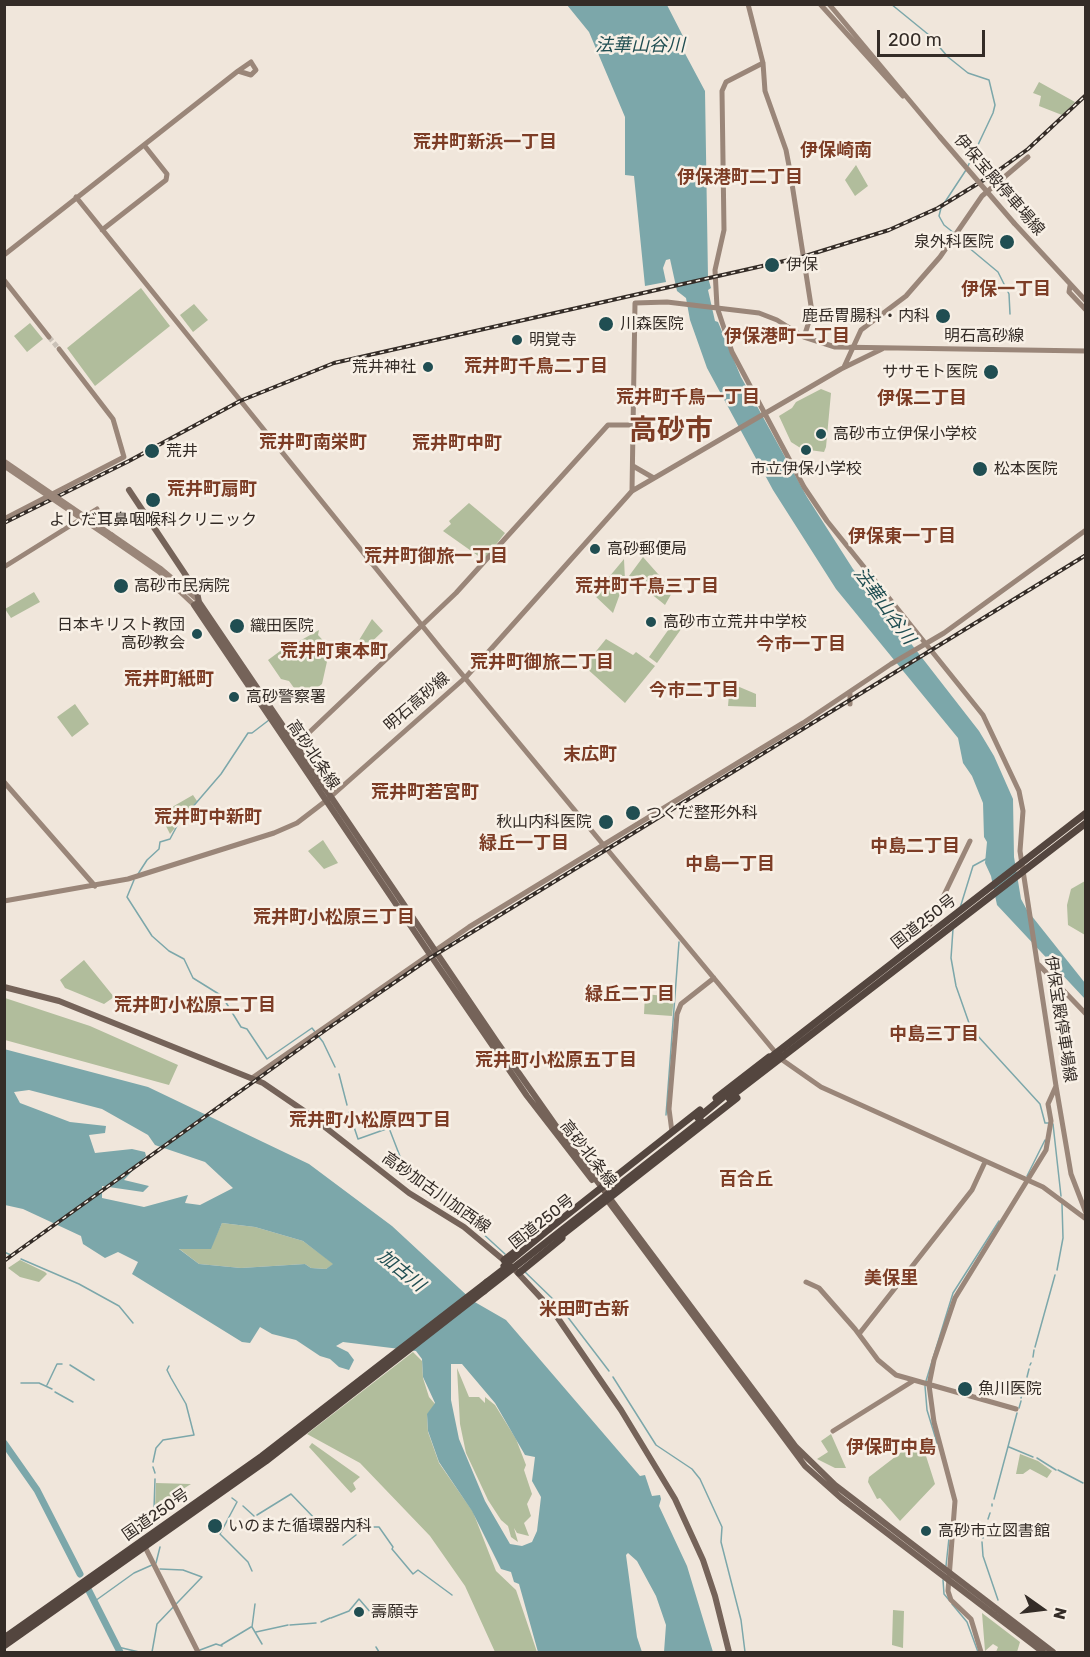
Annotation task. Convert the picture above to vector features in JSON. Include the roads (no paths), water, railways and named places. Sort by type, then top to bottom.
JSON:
[{"type":"highway","name":"国道250号","points":[[989,893],[1019,864],[1086,813]]},
{"type":"highway","name":"国道250号","points":[[4,1646],[264,1459],[484,1291],[699,1119],[989,893],[1021,873],[1086,822]]},
{"type":"highway","points":[[487,1282],[549,1229],[761,1060],[779,1056],[776,1067],[519,1273]]},
{"type":"highway","name":"国道250号","points":[[264,1459],[487,1282],[699,1119]]},
{"type":"highway","points":[[504,1260],[599,1190]]},
{"type":"highway","points":[[484,1291],[607,1201]]},
{"type":"highway","points":[[172,1525],[220,1481]]},
{"type":"highway","points":[[172,1525],[199,1515],[231,1492]]},
{"type":"highway","name":"国道250号","points":[[4,1638],[86,1585]]},
{"type":"main road","name":"高砂北条線","points":[[129,490],[197,592],[197,603],[527,1096],[799,1460],[832,1491],[1043,1653]]},
{"type":"main road","name":"高砂北条線","points":[[197,603],[297,744],[329,798]]},
{"type":"main road","name":"高砂加古川加西線","points":[[4,987],[59,1001],[252,1078],[298,1107],[392,1180],[464,1227],[519,1273],[558,1318],[621,1410],[675,1499],[703,1560],[715,1596],[729,1653]]},
{"type":"main road","name":"高砂北条線","points":[[607,1201],[809,1462],[835,1485],[1053,1653]]},
{"type":"street","points":[[748,4],[763,63],[765,90],[786,150],[790,171],[811,304],[811,318],[804,337]]},
{"type":"street","name":"伊保宝殿停車場線","points":[[820,4],[890,84],[908,101],[1014,224],[1086,301]]},
{"type":"street","name":"伊保宝殿停車場線","points":[[829,4],[895,81],[908,101]]},
{"type":"street","points":[[4,255],[238,71],[251,62],[256,70],[251,75],[238,71]]},
{"type":"street","name":"伊保宝殿停車場線","points":[[763,63],[726,82],[722,91],[724,230],[715,270],[717,307],[732,352],[801,481],[828,521],[983,716],[1019,791],[1023,811],[1019,864],[1030,915],[1071,1174],[1086,1213]]},
{"type":"street","points":[[102,230],[166,180],[167,174],[144,145]]},
{"type":"street","points":[[632,491],[634,303],[717,307],[768,316],[804,337],[827,345],[852,347],[861,330],[906,296],[932,267],[982,196],[1028,157]]},
{"type":"street","points":[[76,197],[422,625],[779,1056],[821,1087],[1029,1181],[1051,1192],[1086,1219]]},
{"type":"street","points":[[4,280],[49,337]]},
{"type":"street","name":"伊保宝殿停車場線","points":[[1070,286],[1069,292],[1086,310]]},
{"type":"street","name":"明石高砂線","points":[[847,362],[852,347],[1086,351]]},
{"type":"street","name":"明石高砂線","points":[[841,369],[860,348]]},
{"type":"street","points":[[4,519],[124,457],[113,419],[58,349]]},
{"type":"street","name":"明石高砂線","points":[[4,902],[128,879],[274,833],[297,823],[329,798],[466,678],[632,491],[652,477],[841,369],[882,349]]},
{"type":"street","points":[[297,744],[456,593],[608,425],[633,425]]},
{"type":"street","points":[[4,461],[111,537]]},
{"type":"street","points":[[4,466],[160,568],[197,603]]},
{"type":"street","points":[[633,466],[652,477]]},
{"type":"street","points":[[4,567],[97,509]]},
{"type":"street","points":[[252,1078],[432,951],[803,723],[891,664],[969,616],[1086,530]]},
{"type":"street","points":[[850,694],[850,704]]},
{"type":"street","points":[[4,782],[95,886]]},
{"type":"street","points":[[930,924],[970,841]]},
{"type":"street","points":[[1038,963],[1086,1014]]},
{"type":"street","points":[[672,1132],[669,1109],[677,1014],[681,1004],[714,978]]},
{"type":"street","points":[[981,1653],[971,1619],[951,1600],[949,1573],[956,1501],[934,1422],[928,1385],[936,1351],[955,1298],[1047,1150],[1051,1121],[1048,1104],[1056,1086]]},
{"type":"street","points":[[859,1334],[972,1190],[985,1162]]},
{"type":"street","points":[[806,1282],[819,1288],[885,1367],[912,1381],[1016,1409]]},
{"type":"street","points":[[833,1431],[912,1381]]},
{"type":"street","points":[[144,1544],[198,1653]]},
{"type":"water","name":"法華山谷川","points":[[567,5],[667,5],[686,42],[681,46],[705,91],[708,278],[711,288],[708,290],[715,321],[718,322],[741,377],[807,497],[853,569],[979,731],[994,756],[1013,799],[1014,857],[1021,899],[1027,910],[1085,983],[1085,999],[997,905],[991,876],[985,863],[987,842],[984,837],[983,803],[972,776],[963,763],[958,738],[836,589],[773,490],[707,368],[690,320],[686,298],[677,291],[670,259],[666,260],[663,268],[666,282],[645,286],[634,176],[625,175],[625,117],[589,32]]},
{"type":"water","name":"加古川","points":[[4,1049],[148,1087],[309,1164],[392,1226],[473,1301],[506,1320],[640,1476],[645,1475],[652,1496],[660,1495],[659,1506],[687,1566],[713,1652],[664,1652],[666,1625],[656,1596],[637,1561],[628,1553],[626,1555],[637,1637],[642,1652],[538,1652],[519,1584],[514,1582],[511,1572],[501,1569],[472,1511],[439,1462],[428,1431],[427,1414],[435,1403],[423,1377],[422,1359],[416,1351],[343,1342],[336,1346],[348,1352],[354,1360],[349,1370],[339,1367],[330,1359],[320,1356],[296,1340],[272,1334],[260,1327],[250,1343],[242,1342],[132,1274],[138,1262],[118,1252],[105,1258],[83,1244],[81,1236],[23,1209],[5,1205]],"holes":[[[29,1090],[102,1109],[148,1135],[155,1145],[205,1162],[233,1188],[200,1205],[185,1203],[188,1195],[144,1207],[102,1198],[102,1186],[143,1192],[149,1186],[124,1180],[146,1156],[145,1152],[132,1149],[95,1153],[89,1135],[105,1133],[106,1126],[70,1122],[20,1103],[14,1092]],[[222,1223],[255,1227],[303,1241],[333,1264],[326,1269],[311,1268],[305,1264],[241,1268],[199,1264],[179,1249],[211,1249]],[[451,1364],[462,1364],[495,1403],[525,1455],[535,1457],[532,1481],[541,1497],[537,1531],[532,1542],[522,1546],[510,1544],[485,1501],[459,1439],[451,1400]]]},
{"type":"waterway","points":[[891,4],[929,35],[948,57],[968,73],[989,80],[995,105],[968,166]]},
{"type":"waterway","points":[[954,233],[944,225],[939,216],[941,208],[966,170]]},
{"type":"waterway","points":[[956,237],[998,272],[1009,294],[1010,314]]},
{"type":"waterway","points":[[138,874],[147,860],[159,849],[160,842],[170,839],[178,824],[221,774],[248,733],[252,733],[269,720]]},
{"type":"waterway","points":[[960,908],[973,866],[986,859]]},
{"type":"waterway","points":[[134,880],[127,897],[152,936],[169,951],[184,959],[193,978],[222,996],[241,1027],[247,1029],[267,1059],[312,1028],[323,1042],[335,1067]]},
{"type":"waterway","points":[[953,929],[951,958],[956,986],[969,1023],[976,1034],[1040,1104],[1045,1123],[1049,1123]]},
{"type":"waterway","points":[[666,1115],[679,942]]},
{"type":"waterway","points":[[339,1074],[347,1105]]},
{"type":"waterway","points":[[349,1112],[358,1139],[389,1128],[401,1159],[398,1169],[468,1220],[505,1254]]},
{"type":"waterway","points":[[1053,1124],[1061,1196]]},
{"type":"waterway","points":[[1027,1176],[1045,1140]]},
{"type":"waterway","points":[[1057,1270],[1063,1238],[1062,1204]]},
{"type":"waterway","points":[[926,1381],[953,1293],[999,1221]]},
{"type":"waterway","points":[[4,1252],[11,1255]]},
{"type":"waterway","points":[[21,1259],[79,1284],[119,1306],[133,1323]]},
{"type":"waterway","points":[[524,1271],[557,1303],[609,1371]]},
{"type":"waterway","points":[[1035,1347],[1055,1275]]},
{"type":"waterway","points":[[1033,1357],[1034,1350]]},
{"type":"waterway","points":[[47,1385],[57,1364],[62,1364]]},
{"type":"waterway","points":[[70,1365],[94,1380]]},
{"type":"waterway","points":[[153,1462],[156,1448],[163,1440],[194,1435],[186,1404],[167,1370],[169,1366]]},
{"type":"waterway","points":[[1027,1377],[1029,1369]]},
{"type":"waterway","points":[[613,1377],[656,1445],[692,1469],[700,1479],[722,1527],[721,1542],[741,1620],[745,1652]]},
{"type":"waterway","points":[[1023,1392],[1026,1380]]},
{"type":"waterway","points":[[21,1383],[39,1383],[52,1389]]},
{"type":"waterway","points":[[925,1386],[927,1410],[938,1446]]},
{"type":"waterway","points":[[55,1392],[73,1402]]},
{"type":"waterway","points":[[1021,1398],[1022,1394]]},
{"type":"waterway","points":[[1019,1408],[1021,1401]]},
{"type":"waterway","points":[[994,1499],[1017,1413]]},
{"type":"waterway","points":[[4,1443],[37,1490],[80,1574]]},
{"type":"waterway","points":[[1009,1447],[1033,1457]]},
{"type":"waterway","points":[[1037,1458],[1056,1470]]},
{"type":"waterway","points":[[153,1467],[155,1473]]},
{"type":"waterway","points":[[1058,1470],[1083,1483]]},
{"type":"waterway","points":[[155,1479],[154,1509],[160,1518]]},
{"type":"waterway","points":[[257,1515],[291,1494],[319,1523]]},
{"type":"waterway","points":[[232,1498],[236,1501]]},
{"type":"waterway","points":[[237,1502],[220,1534],[248,1562],[252,1571]]},
{"type":"waterway","points":[[243,1506],[254,1516]]},
{"type":"waterway","points":[[988,1519],[990,1513]]},
{"type":"waterway","points":[[983,1538],[987,1524]]},
{"type":"waterway","points":[[360,1527],[379,1527],[393,1547],[392,1549],[413,1574],[418,1570],[452,1595]]},
{"type":"waterway","points":[[343,1545],[356,1535]]},
{"type":"waterway","points":[[946,1566],[949,1538]]},
{"type":"waterway","points":[[982,1542],[983,1556],[998,1600]]},
{"type":"waterway","points":[[156,1563],[160,1547]]},
{"type":"waterway","points":[[95,1601],[134,1573],[152,1565]]},
{"type":"waterway","points":[[152,1652],[157,1624],[202,1577],[183,1570],[160,1569]]},
{"type":"waterway","points":[[943,1580],[944,1594],[949,1600]]},
{"type":"waterway","points":[[86,1585],[120,1652]]},
{"type":"waterway","points":[[331,1618],[349,1611],[359,1599],[372,1614]]},
{"type":"waterway","points":[[255,1604],[252,1627],[262,1644]]},
{"type":"waterway","points":[[952,1604],[967,1622],[978,1652]]},
{"type":"waterway","points":[[321,1622],[330,1618]]},
{"type":"waterway","points":[[290,1625],[316,1623]]},
{"type":"waterway","points":[[256,1632],[288,1625]]},
{"type":"waterway","points":[[221,1645],[251,1627]]},
{"type":"waterway","points":[[200,1650],[216,1644],[222,1646]]},
{"type":"waterway","points":[[118,1647],[139,1652]]},
{"type":"waterway","points":[[376,1647],[379,1652]]},
{"type":"tunnel","points":[[49,337],[59,349]]},
{"type":"railway","points":[[4,523],[129,461],[240,401],[334,363],[802,257],[889,230],[938,208],[992,175],[1028,149],[1086,95]]},
{"type":"railway","points":[[4,1261],[327,1029],[430,958],[1086,555]]},
{"type":"place","name":"泉外科医院","points":[[1007,242]]},
{"type":"place","name":"伊保","points":[[772,265]]},
{"type":"place","name":"鹿岳胃腸科・内科","points":[[943,316]]},
{"type":"place","name":"川森医院","points":[[606,324]]},
{"type":"place","name":"明覚寺","points":[[517,340]]},
{"type":"place","name":"荒井神社","points":[[428,367]]},
{"type":"place","name":"ササモト医院","points":[[991,372]]},
{"type":"place","name":"高砂市立伊保小学校","points":[[821,434]]},
{"type":"place","name":"市立伊保小学校","points":[[806,450]]},
{"type":"place","name":"荒井","points":[[152,451]]},
{"type":"place","name":"松本医院","points":[[980,469]]},
{"type":"place","name":"よしだ耳鼻咽喉科クリニック","points":[[153,500]]},
{"type":"place","name":"高砂郵便局","points":[[595,549]]},
{"type":"place","name":"高砂市民病院","points":[[121,586]]},
{"type":"place","name":"高砂市立荒井中学校","points":[[651,622]]},
{"type":"place","name":"織田医院","points":[[237,626]]},
{"type":"place","name":"日本キリスト教団 高砂教会","points":[[197,634]]},
{"type":"place","name":"高砂警察署","points":[[234,697]]},
{"type":"place","name":"つくだ整形外科","points":[[633,813]]},
{"type":"place","name":"秋山内科医院","points":[[606,822]]},
{"type":"place","name":"魚川医院","points":[[965,1389]]},
{"type":"place","name":"いのまた循環器内科","points":[[215,1526]]},
{"type":"place","name":"高砂市立図書館","points":[[926,1531]]},
{"type":"place","name":"壽願寺","points":[[359,1612]]},
{"type":"district","name":"荒井町新浜一丁目","points":[[485,143]]},
{"type":"district","name":"伊保崎南","points":[[836,151]]},
{"type":"district","name":"伊保港町二丁目","points":[[740,178]]},
{"type":"district","name":"伊保一丁目","points":[[1006,290]]},
{"type":"district","name":"伊保港町一丁目","points":[[787,337]]},
{"type":"district","name":"荒井町千鳥二丁目","points":[[536,367]]},
{"type":"district","name":"荒井町千鳥一丁目","points":[[688,398]]},
{"type":"district","name":"伊保二丁目","points":[[922,399]]},
{"type":"district","name":"高砂市","points":[[671,431]]},
{"type":"district","name":"荒井町南栄町","points":[[313,443]]},
{"type":"district","name":"荒井町中町","points":[[457,444]]},
{"type":"district","name":"荒井町扇町","points":[[212,490]]},
{"type":"district","name":"伊保東一丁目","points":[[902,537]]},
{"type":"district","name":"荒井町御旅一丁目","points":[[436,557]]},
{"type":"district","name":"荒井町千鳥三丁目","points":[[647,587]]},
{"type":"district","name":"今市一丁目","points":[[801,645]]},
{"type":"district","name":"荒井町東本町","points":[[334,652]]},
{"type":"district","name":"荒井町御旅二丁目","points":[[542,663]]},
{"type":"district","name":"荒井町紙町","points":[[169,680]]},
{"type":"district","name":"今市二丁目","points":[[694,691]]},
{"type":"district","name":"末広町","points":[[590,755]]},
{"type":"district","name":"荒井町若宮町","points":[[425,793]]},
{"type":"district","name":"荒井町中新町","points":[[208,818]]},
{"type":"district","name":"緑丘一丁目","points":[[524,844]]},
{"type":"district","name":"中島二丁目","points":[[915,847]]},
{"type":"district","name":"中島一丁目","points":[[730,865]]},
{"type":"district","name":"荒井町小松原三丁目","points":[[334,918]]},
{"type":"district","name":"緑丘二丁目","points":[[630,995]]},
{"type":"district","name":"荒井町小松原二丁目","points":[[195,1006]]},
{"type":"district","name":"中島三丁目","points":[[934,1035]]},
{"type":"district","name":"荒井町小松原五丁目","points":[[556,1061]]},
{"type":"district","name":"荒井町小松原四丁目","points":[[370,1121]]},
{"type":"district","name":"百合丘","points":[[746,1180]]},
{"type":"district","name":"美保里","points":[[891,1279]]},
{"type":"district","name":"米田町古新","points":[[584,1310]]},
{"type":"district","name":"伊保町中島","points":[[891,1448]]}]
